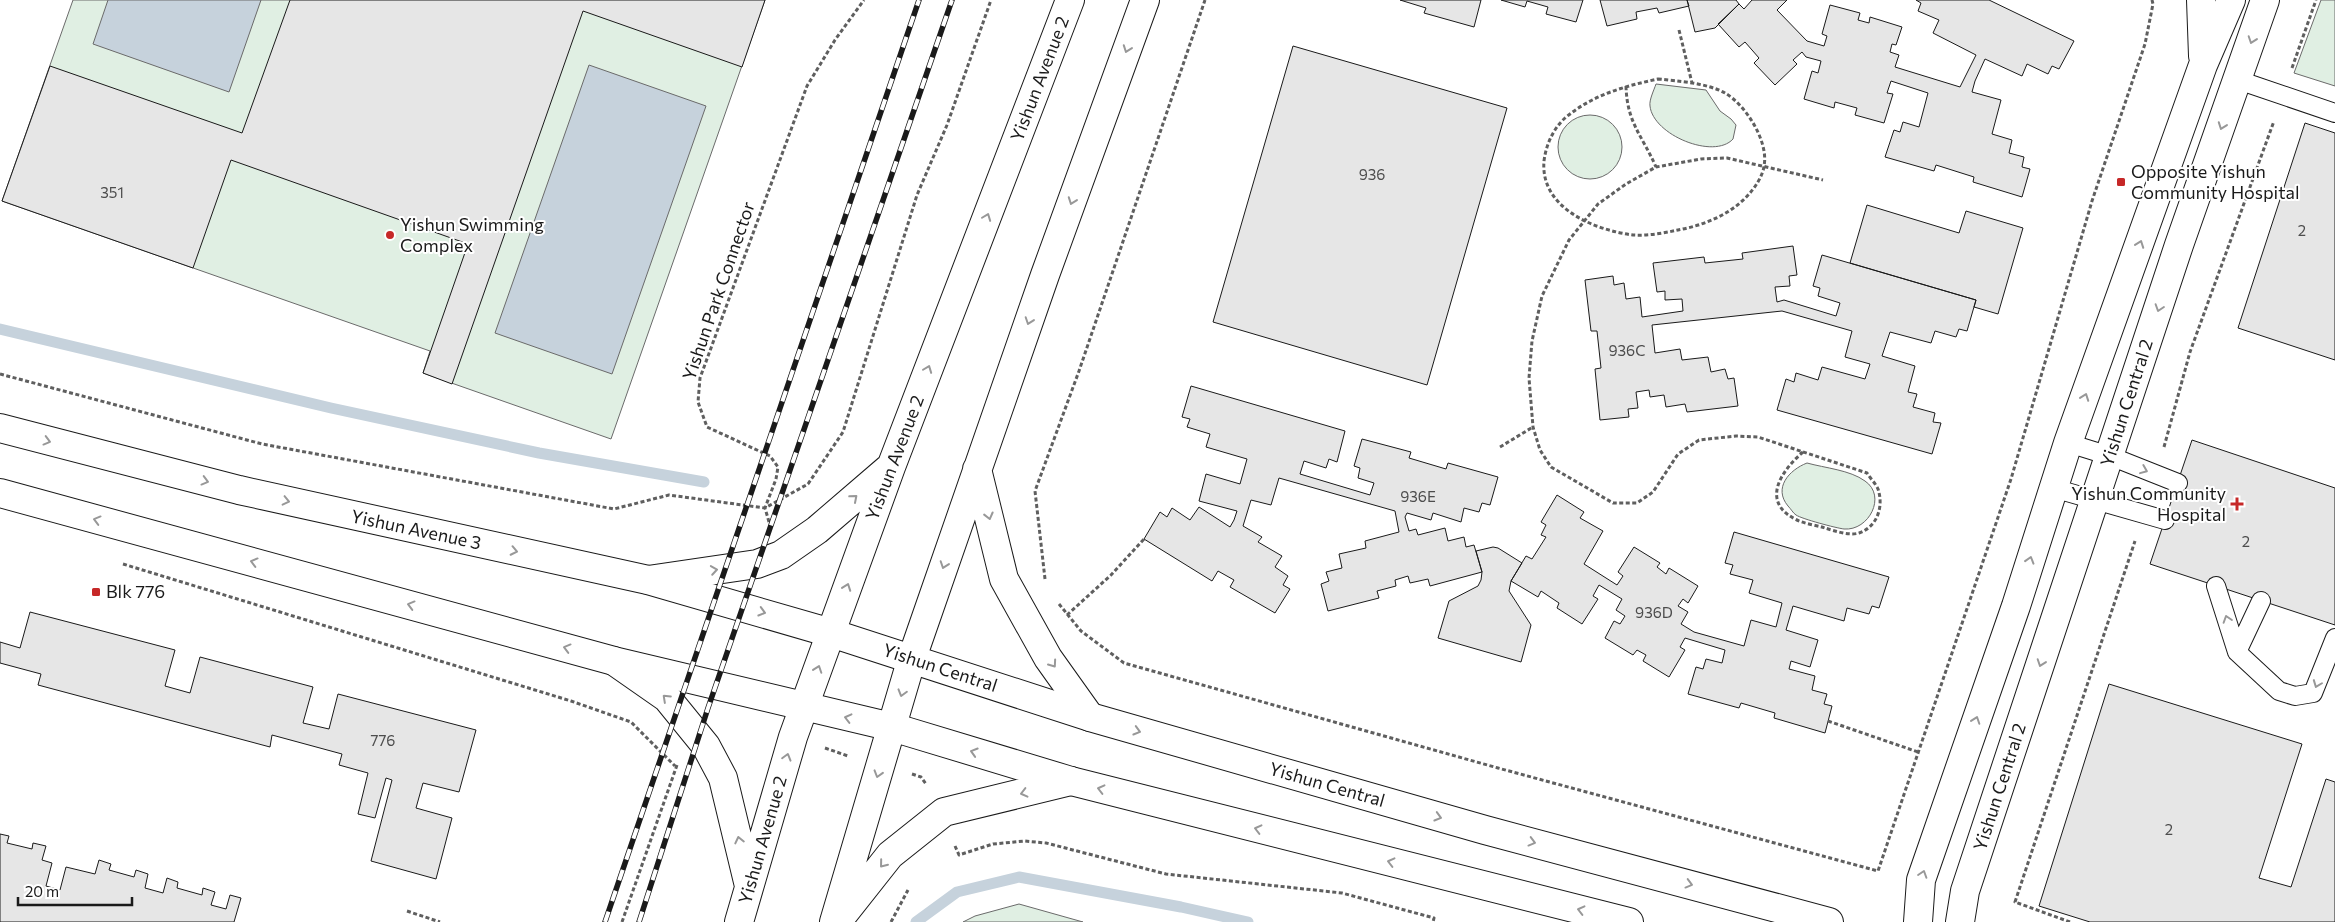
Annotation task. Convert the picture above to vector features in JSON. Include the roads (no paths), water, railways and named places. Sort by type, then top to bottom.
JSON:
[{"type":"main road","name":"Yishun Avenue 2","points":[[739,922],[793,737],[891,467],[1070,0]]},
{"type":"main road","points":[[835,922],[912,658],[977,469],[1145,0]]},
{"type":"main road","points":[[2201,0],[2203,65]]},
{"type":"main road","points":[[1918,922],[1921,880],[2016,606],[2052,488],[2203,65],[2231,0]]},
{"type":"main road","name":"Yishun Central 2","points":[[1960,922],[1965,891],[2179,246],[2266,0]]},
{"type":"main road","name":"Yishun Avenue 3","points":[[0,428],[239,490],[648,580],[831,632]]},
{"type":"main road","points":[[648,580],[757,564],[781,556],[817,530],[891,467]]},
{"type":"main road","points":[[977,469],[1004,579],[1048,658],[1090,717]]},
{"type":"main road","points":[[0,493],[614,661],[892,727],[1071,781],[1629,922]]},
{"type":"main road","name":"Yishun Central","points":[[831,632],[1090,717],[1485,830],[1829,922]]},
{"type":"main road","points":[[614,661],[667,698],[706,746],[723,778],[750,888]]},
{"type":"main road","points":[[835,922],[890,855],[944,812],[1071,781]]},
{"type":"lane","points":[[2238,80],[2335,113]]},
{"type":"lane","points":[[2068,443],[2110,456],[2178,483]]},
{"type":"lane","points":[[2052,488],[2165,520]]},
{"type":"lane","points":[[2216,586],[2238,652],[2279,691],[2295,696],[2313,693],[2335,638]]},
{"type":"lane","points":[[2238,652],[2261,600]]},
{"type":"waterway","points":[[0,329],[331,408],[539,453],[704,482]]},
{"type":"waterway","points":[[916,922],[957,892],[1019,877],[1181,907],[1248,922]]},
{"type":"railway","points":[[605,922],[919,0]]},
{"type":"railway","points":[[639,922],[708,708],[952,0]]},
{"type":"place","name":"Opposite Yishun Community Hospital","points":[[2121,182]]},
{"type":"place","name":"Yishun Swimming Complex","points":[[390,235]]},
{"type":"place","name":"Yishun Community Hospital","points":[[2237,504]]},
{"type":"place","name":"Blk 776","points":[[96,592]]}]
